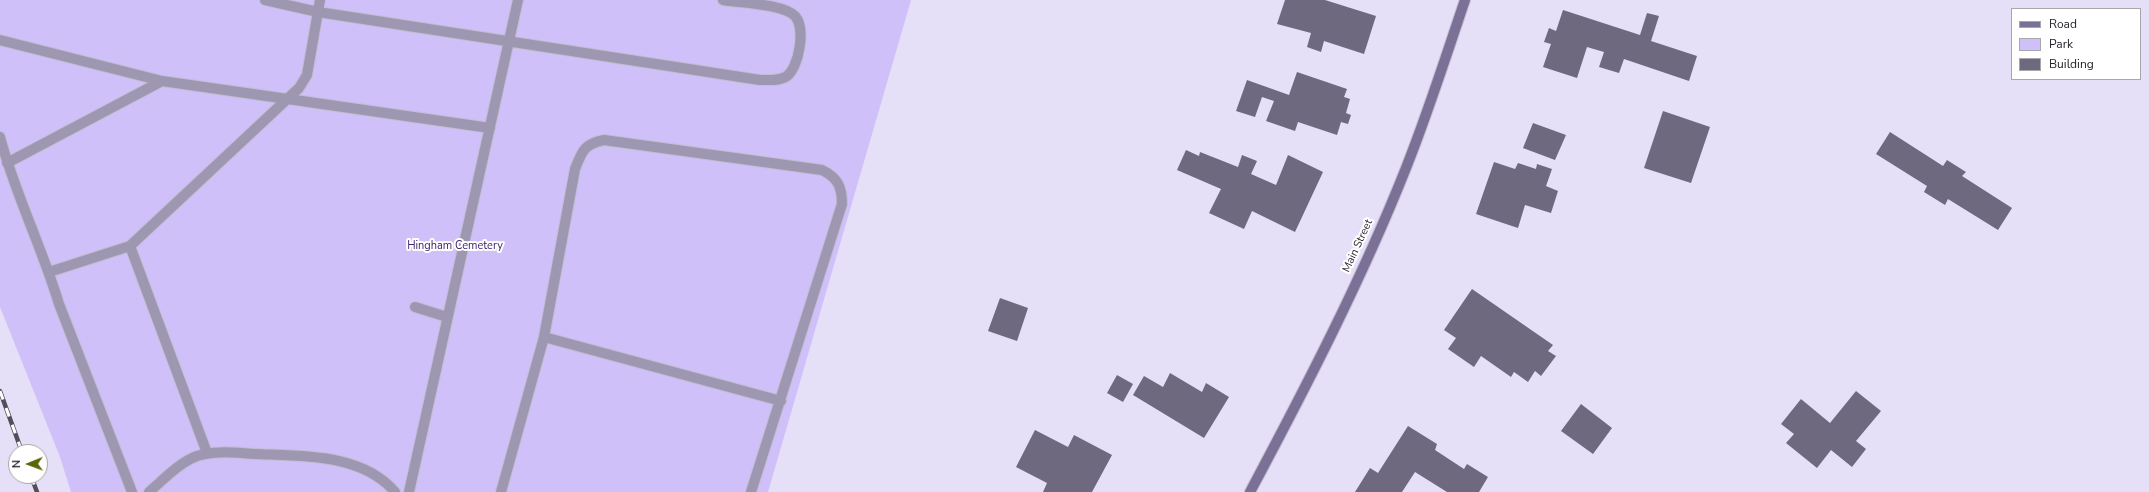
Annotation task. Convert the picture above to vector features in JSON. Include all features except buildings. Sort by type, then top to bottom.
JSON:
[{"type":"main road","name":"Main Street","points":[[1250,492],[1319,358],[1370,251],[1406,169],[1465,0]]},
{"type":"lane","points":[[265,0],[318,12],[760,80],[773,80],[786,77],[792,72],[796,64],[801,34],[795,16],[774,8],[723,0]]},
{"type":"lane","points":[[49,272],[130,246],[299,88],[307,75],[320,0]]},
{"type":"lane","points":[[409,492],[447,317],[510,42],[518,0]]},
{"type":"lane","points":[[0,40],[162,81],[490,128]]},
{"type":"lane","points":[[7,163],[162,81]]},
{"type":"lane","points":[[0,137],[23,210],[49,272],[59,304],[132,492]]},
{"type":"lane","points":[[501,492],[544,337],[575,170],[582,151],[592,143],[604,140],[822,170],[832,175],[840,184],[842,204],[751,492]]},
{"type":"lane","points":[[130,246],[206,453]]},
{"type":"lane","points":[[415,308],[447,317]]},
{"type":"lane","points":[[544,337],[781,401]]},
{"type":"lane","points":[[148,492],[195,456],[206,453],[323,458],[342,462],[369,472],[388,484],[395,492]]},
{"type":"green space","name":"Hingham Cemetery","points":[[0,0],[911,0],[768,492],[71,492],[60,457],[0,307]]},
{"type":"railway","points":[[0,391],[19,444]]},
{"type":"railway","points":[[34,484],[37,492]]}]
